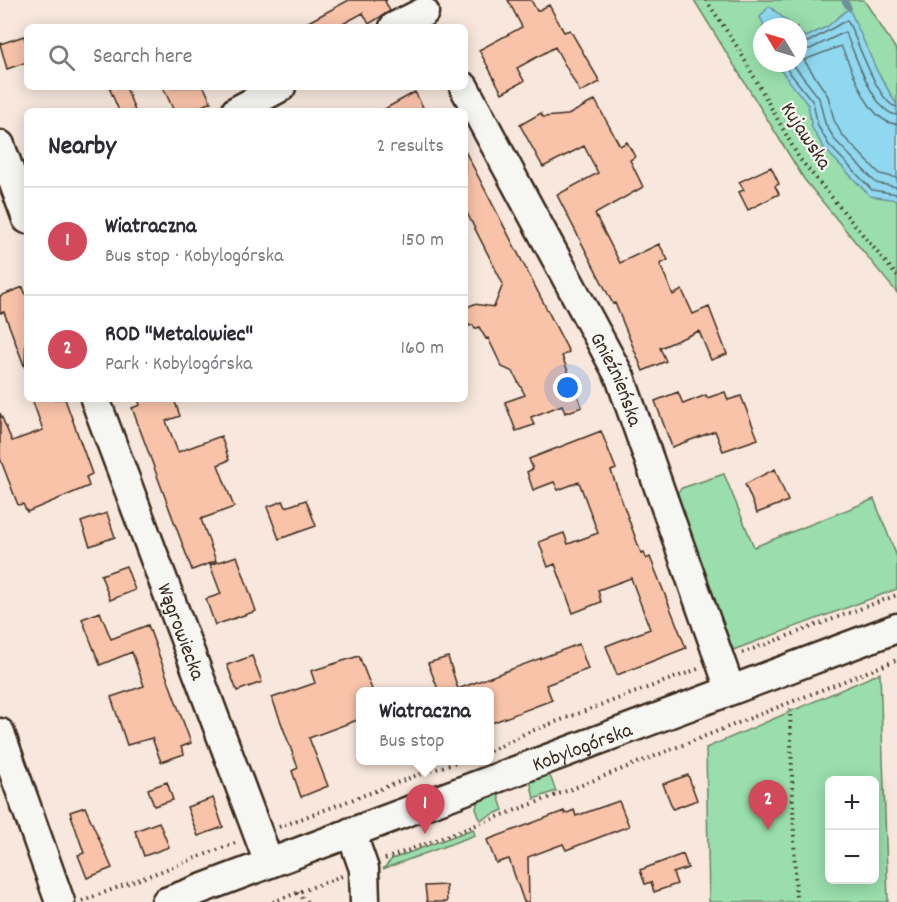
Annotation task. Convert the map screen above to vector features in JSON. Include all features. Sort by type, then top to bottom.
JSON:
[{"type":"street","points":[[400,24],[424,13]]},
{"type":"street","points":[[242,108],[275,90]]},
{"type":"street","name":"Gnieźnieńska","points":[[466,90],[620,377],[730,689]]},
{"type":"street","points":[[0,145],[18,204]]},
{"type":"street","name":"Wągrowiecka","points":[[96,402],[269,863]]},
{"type":"street","name":"Kobylogórska","points":[[166,902],[897,628]]},
{"type":"street","points":[[0,733],[60,902]]},
{"type":"street","points":[[351,832],[364,869],[365,902]]},
{"type":"path","name":"Kujawska","points":[[705,0],[738,48],[800,158],[897,276]]},
{"type":"path","points":[[494,749],[535,730],[897,595]]},
{"type":"path","points":[[273,902],[364,869],[897,660]]},
{"type":"path","points":[[790,709],[796,902]]},
{"type":"path","points":[[296,893],[307,902]]},
{"type":"green space","points":[[694,0],[864,0],[897,51],[897,293],[804,179]]},
{"type":"green space","points":[[724,474],[754,547],[874,499],[897,557],[897,589],[733,650],[675,495],[682,488]]},
{"type":"green space","points":[[880,673],[888,902],[709,902],[706,748]]},
{"type":"green space","points":[[545,773],[550,776],[556,791],[534,799],[530,780]]},
{"type":"green space","points":[[496,789],[503,810],[480,820],[476,808],[478,801]]},
{"type":"green space","points":[[473,829],[475,835],[383,869],[392,859]]},
{"type":"water","points":[[769,6],[783,18],[760,18]]},
{"type":"water","points":[[849,8],[877,71],[897,105],[897,200],[870,196],[824,148],[812,128],[808,105],[782,72],[807,72],[807,36],[828,26]]},
{"type":"building","points":[[349,0],[387,0],[385,1],[390,11],[369,24],[363,13],[343,24],[305,24]]},
{"type":"building","points":[[508,0],[531,0],[537,11],[549,5],[564,32],[570,30],[600,82],[580,92],[555,47],[517,68],[524,81],[502,93],[479,50],[522,27]]},
{"type":"building","points":[[24,36],[24,63],[7,69],[0,44]]},
{"type":"building","points":[[110,90],[127,90],[134,108],[118,108]]},
{"type":"building","points":[[164,90],[205,90],[211,102],[197,108],[173,108]]},
{"type":"building","points":[[415,92],[423,108],[386,108]]},
{"type":"building","points":[[595,100],[620,146],[627,142],[635,157],[630,160],[643,187],[595,214],[620,263],[659,244],[668,260],[660,264],[673,295],[682,290],[693,314],[709,307],[727,354],[711,360],[699,331],[660,348],[666,361],[643,371],[615,303],[613,304],[557,195],[598,173],[584,146],[543,167],[520,125],[541,113],[543,117],[568,115]]},
{"type":"building","points":[[468,157],[569,352],[562,356],[582,407],[565,413],[562,405],[531,417],[534,425],[516,431],[505,402],[525,395],[513,372],[502,367],[488,338],[486,339],[479,327],[475,329],[468,323],[468,307],[474,304],[494,307],[503,284],[468,215]]},
{"type":"building","points":[[771,167],[779,184],[775,186],[779,194],[748,210],[739,192],[744,190],[739,182]]},
{"type":"building","points":[[23,287],[24,290],[24,365],[4,312],[0,313],[0,296]]},
{"type":"building","points":[[678,392],[683,404],[706,395],[707,398],[725,392],[728,400],[741,396],[758,439],[723,451],[715,431],[672,447],[655,401]]},
{"type":"building","points":[[33,402],[66,402],[92,474],[86,477],[89,486],[27,512],[23,504],[18,505],[0,458],[0,413],[12,441],[43,430]]},
{"type":"building","points":[[139,402],[175,402],[180,416],[166,421],[178,452],[221,436],[229,460],[218,465],[234,507],[201,519],[216,561],[192,570],[132,408],[140,405]]},
{"type":"building","points":[[601,431],[616,469],[611,471],[641,553],[644,552],[646,559],[650,557],[686,648],[617,675],[606,646],[650,629],[631,578],[598,590],[601,602],[573,613],[555,564],[548,567],[539,542],[564,533],[568,544],[598,533],[579,482],[558,490],[554,482],[533,490],[527,472],[533,469],[529,459]]},
{"type":"building","points":[[775,469],[788,501],[757,513],[745,484]]},
{"type":"building","points":[[306,500],[316,526],[279,539],[267,507],[283,501],[286,507]]},
{"type":"building","points":[[107,513],[115,537],[90,546],[81,522]]},
{"type":"building","points":[[237,556],[256,611],[215,625],[206,599],[221,594],[210,565]]},
{"type":"building","points":[[126,566],[135,590],[110,600],[101,575]]},
{"type":"building","points":[[100,612],[111,639],[148,625],[191,743],[181,747],[184,754],[161,762],[152,738],[127,745],[111,697],[144,686],[132,652],[100,665],[82,619]]},
{"type":"building","points":[[579,644],[588,669],[546,685],[552,700],[494,722],[494,687],[463,687]]},
{"type":"building","points":[[252,656],[262,682],[237,691],[227,665]]},
{"type":"building","points":[[359,656],[371,687],[356,687],[356,720],[309,738],[328,786],[301,797],[292,771],[298,768],[272,698],[315,683],[311,671]]},
{"type":"building","points":[[448,657],[457,687],[437,687],[428,663]]},
{"type":"building","points":[[688,775],[697,800],[673,809],[663,784]]},
{"type":"building","points":[[167,782],[173,800],[154,806],[148,789]]},
{"type":"building","points":[[213,798],[223,827],[198,836],[187,807]]},
{"type":"building","points":[[619,801],[629,826],[566,850],[563,844],[528,857],[529,902],[524,902],[509,859],[496,863],[487,840],[564,811],[565,814],[574,810],[576,816]]},
{"type":"building","points":[[85,807],[112,868],[87,878],[78,855],[84,853],[70,812]]},
{"type":"building","points":[[159,822],[169,847],[144,856],[135,831]]},
{"type":"building","points":[[683,854],[688,868],[673,873],[677,884],[654,892],[651,882],[645,884],[640,870]]},
{"type":"building","points":[[446,885],[447,902],[427,902],[425,886]]},
{"type":"waterway","points":[[844,0],[849,8]]},
{"type":"place","name":"ROD \"Metalowiec\"","points":[[768,830]]},
{"type":"place","name":"Wiatraczna","points":[[425,834]]}]
